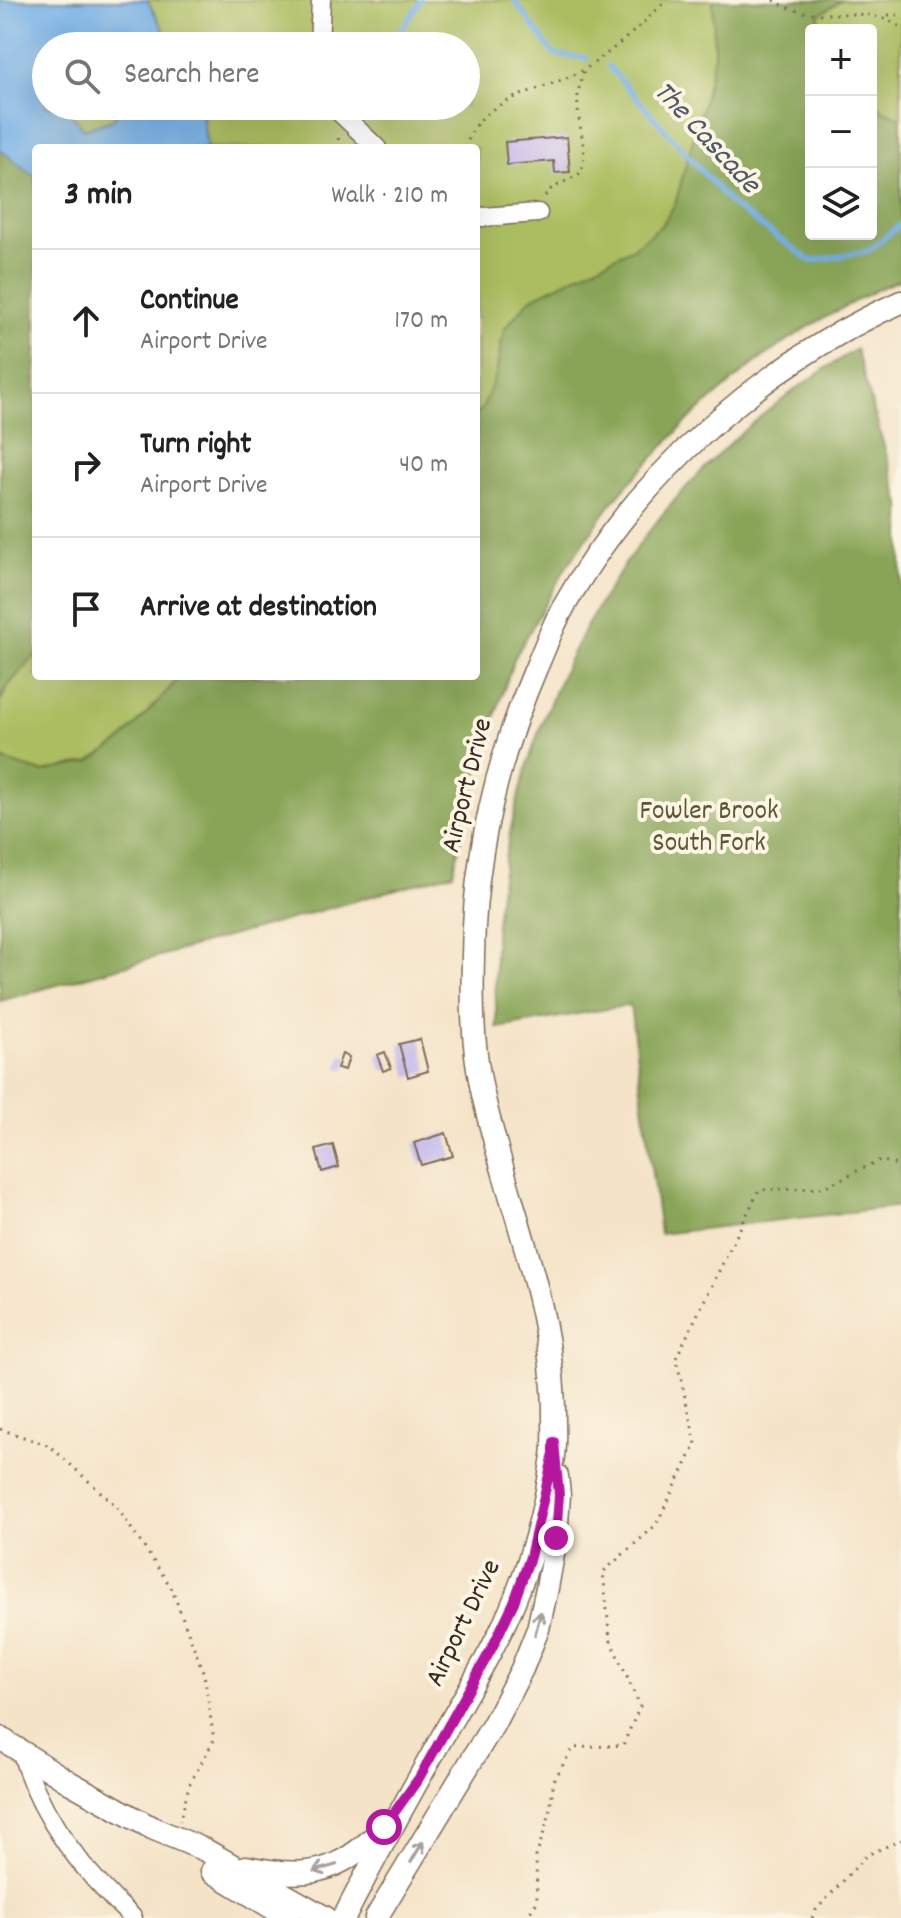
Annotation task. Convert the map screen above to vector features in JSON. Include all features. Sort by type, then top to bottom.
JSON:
[{"type":"main road","name":"Airport Drive","points":[[344,1918],[492,1648],[514,1602],[530,1557],[554,1453],[551,1352],[540,1299],[491,1128],[474,1044],[472,968],[476,887],[486,827],[515,721],[562,609],[618,528],[656,481],[698,438],[791,362],[855,323],[901,302]]},
{"type":"main road","name":"Airport Drive","points":[[376,1918],[493,1725],[522,1669],[538,1629],[556,1538],[559,1495],[554,1442]]},
{"type":"main road","name":"Airport Drive","points":[[0,1738],[69,1782],[152,1828],[247,1867],[288,1874],[316,1872],[338,1865],[361,1851],[384,1827],[419,1778]]},
{"type":"main road","name":"Airport Drive","points":[[152,1828],[196,1861],[289,1918]]},
{"type":"main road","name":"Airport Drive","points":[[205,1850],[326,1918]]},
{"type":"main road","points":[[241,1888],[271,1918]]},
{"type":"lane","points":[[320,32],[321,0]]},
{"type":"lane","points":[[348,120],[373,144]]},
{"type":"lane","points":[[480,217],[538,213]]},
{"type":"lane","points":[[21,1750],[29,1780],[46,1813],[104,1892],[133,1918]]},
{"type":"path","points":[[467,144],[474,126],[486,114],[522,94],[586,68],[666,0]]},
{"type":"path","points":[[774,0],[793,11],[866,10],[884,15],[901,15]]},
{"type":"path","points":[[884,15],[901,27]]},
{"type":"path","points":[[538,213],[540,203],[551,189],[581,173],[585,163],[577,99],[580,80],[586,68]]},
{"type":"path","points":[[526,1918],[537,1902],[536,1857],[549,1816],[554,1780],[573,1748],[623,1745],[640,1706],[610,1639],[603,1572],[656,1525],[696,1444],[676,1358],[729,1246],[759,1190],[822,1188],[880,1160],[901,1166]]},
{"type":"path","points":[[0,1429],[50,1446],[116,1506],[171,1587],[204,1674],[214,1740],[189,1785],[179,1821],[190,1825]]},
{"type":"path","points":[[812,1918],[867,1855],[901,1840]]},
{"type":"green space","points":[[0,0],[901,0],[901,279],[840,309],[781,345],[726,387],[675,434],[627,485],[585,539],[547,597],[515,657],[467,811],[453,873],[0,1001]]},
{"type":"green space","points":[[713,0],[841,0],[819,15],[819,24],[805,24],[805,240],[877,240],[877,105],[901,118],[901,279],[808,327],[754,363],[689,419],[615,498],[565,569],[514,659],[475,776],[453,873],[0,1001],[0,756],[3,760],[42,772],[89,762],[120,742],[177,680],[480,680],[480,410],[496,374],[504,329],[530,299],[631,249],[662,225],[675,204],[714,55]]},
{"type":"green space","points":[[0,150],[32,174],[32,659],[8,686],[0,702]]},
{"type":"green space","name":"Fowler Brook South Fork","points":[[856,349],[901,505],[901,1206],[660,1234],[630,1005],[497,1028],[495,937],[510,834],[533,749],[565,668],[606,593],[656,522],[715,458],[781,400]]},
{"type":"water","points":[[0,0],[147,0],[165,32],[32,32],[32,120],[76,120],[84,129],[113,120],[203,120],[206,144],[32,144],[32,174],[0,150]]},
{"type":"building","points":[[567,137],[570,172],[555,173],[554,161],[507,165],[505,142]]},
{"type":"building","points":[[420,1039],[428,1071],[408,1077],[399,1044]]},
{"type":"building","points":[[385,1052],[391,1068],[383,1071],[377,1055]]},
{"type":"building","points":[[342,1054],[349,1057],[345,1070],[337,1068]]},
{"type":"building","points":[[446,1133],[453,1156],[421,1165],[414,1143]]},
{"type":"building","points":[[333,1145],[339,1167],[322,1172],[316,1150]]},
{"type":"waterway","points":[[395,32],[403,28],[421,0]]},
{"type":"waterway","name":"The Cascade","points":[[514,0],[554,54],[587,58]]},
{"type":"waterway","name":"The Cascade","points":[[608,66],[733,206],[811,261],[868,251],[901,224]]},
{"type":"route","points":[[384,1827],[419,1778],[492,1648],[514,1602],[530,1557],[554,1442],[559,1495],[556,1538]]}]
